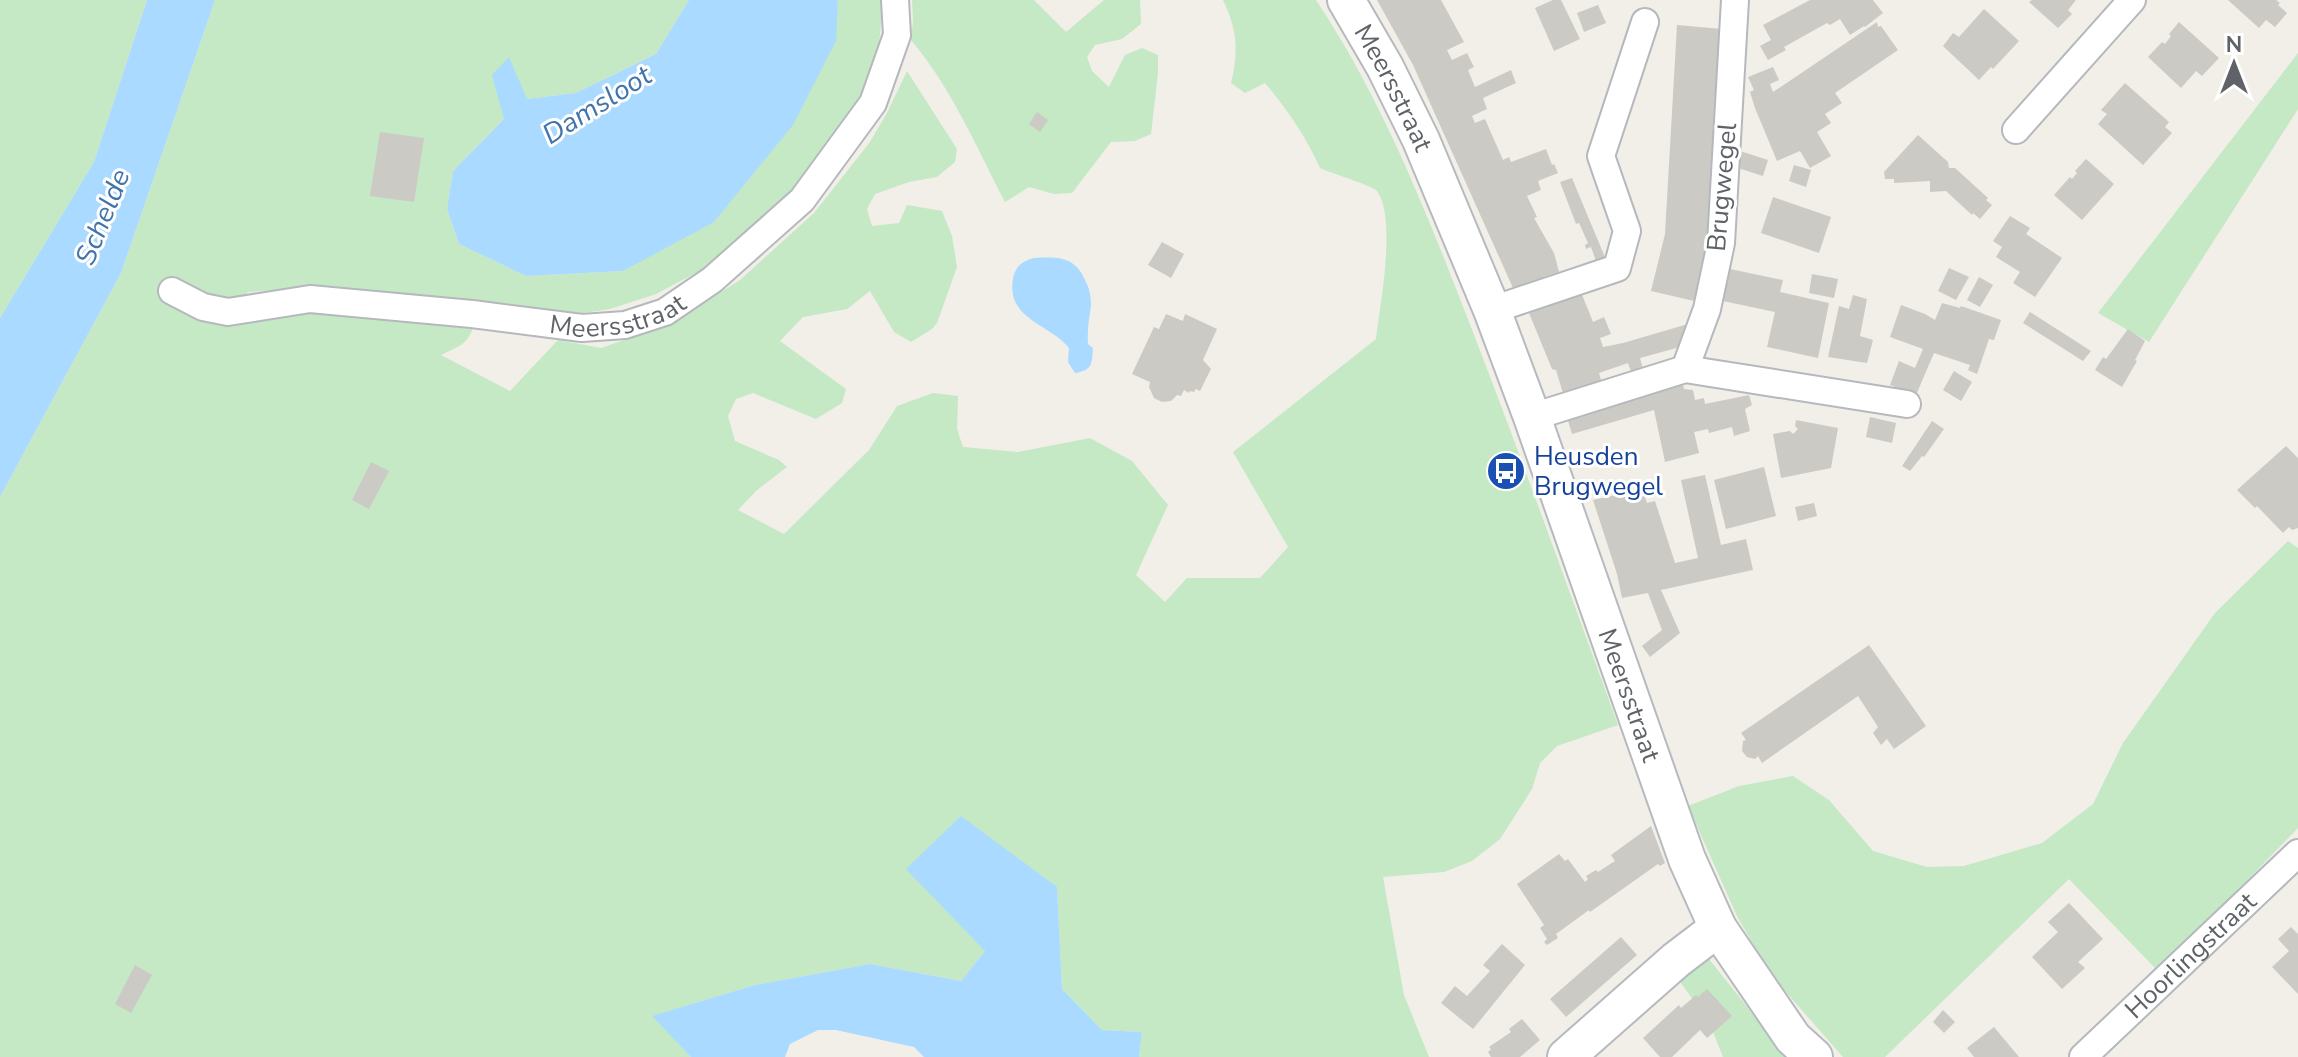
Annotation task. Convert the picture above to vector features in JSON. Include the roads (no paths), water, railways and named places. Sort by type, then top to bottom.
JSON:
[{"type":"main road","name":"Meersstraat","points":[[1346,0],[1385,67],[1421,140],[1492,310],[1687,859],[1718,928],[1793,1038],[1814,1057]]},
{"type":"main road","points":[[1566,1057],[1676,960],[1718,928]]},
{"type":"street","name":"Meersstraat","points":[[172,291],[203,307],[228,312],[310,299],[582,328],[625,325],[665,312],[712,280],[791,210],[829,164],[873,103],[897,35],[895,0]]},
{"type":"street","name":"Brugwegel","points":[[1685,369],[1707,309],[1721,243],[1735,0]]},
{"type":"street","points":[[2016,130],[2132,0]]},
{"type":"street","points":[[1492,310],[1617,268],[1627,231],[1601,156],[1645,22]]},
{"type":"street","points":[[1532,417],[1685,369],[1907,404]]},
{"type":"street","name":"Hoorlingstraat","points":[[2083,1057],[2298,853]]},
{"type":"water","name":"Schelde","points":[[147,0],[215,0],[121,273],[0,497],[0,318],[94,162]]},
{"type":"water","name":"Damsloot","points":[[689,0],[838,0],[836,41],[793,125],[714,222],[623,271],[526,276],[459,244],[447,209],[453,171],[504,119],[492,75],[509,57],[527,99],[576,93],[656,54]]},
{"type":"water","points":[[1034,258],[1059,258],[1082,273],[1090,294],[1088,344],[1093,348],[1091,363],[1085,370],[1075,373],[1068,362],[1069,348],[1023,313],[1016,304],[1014,274],[1020,265]]},
{"type":"water","points":[[961,816],[1057,887],[1062,989],[1102,1030],[1142,1032],[1139,1057],[924,1057],[914,1047],[836,1030],[818,1030],[790,1044],[785,1057],[691,1057],[652,1016],[755,985],[870,964],[961,981],[985,951],[906,869]]},
{"type":"place","name":"Heusden Brugwegel","points":[[1506,471]]}]
